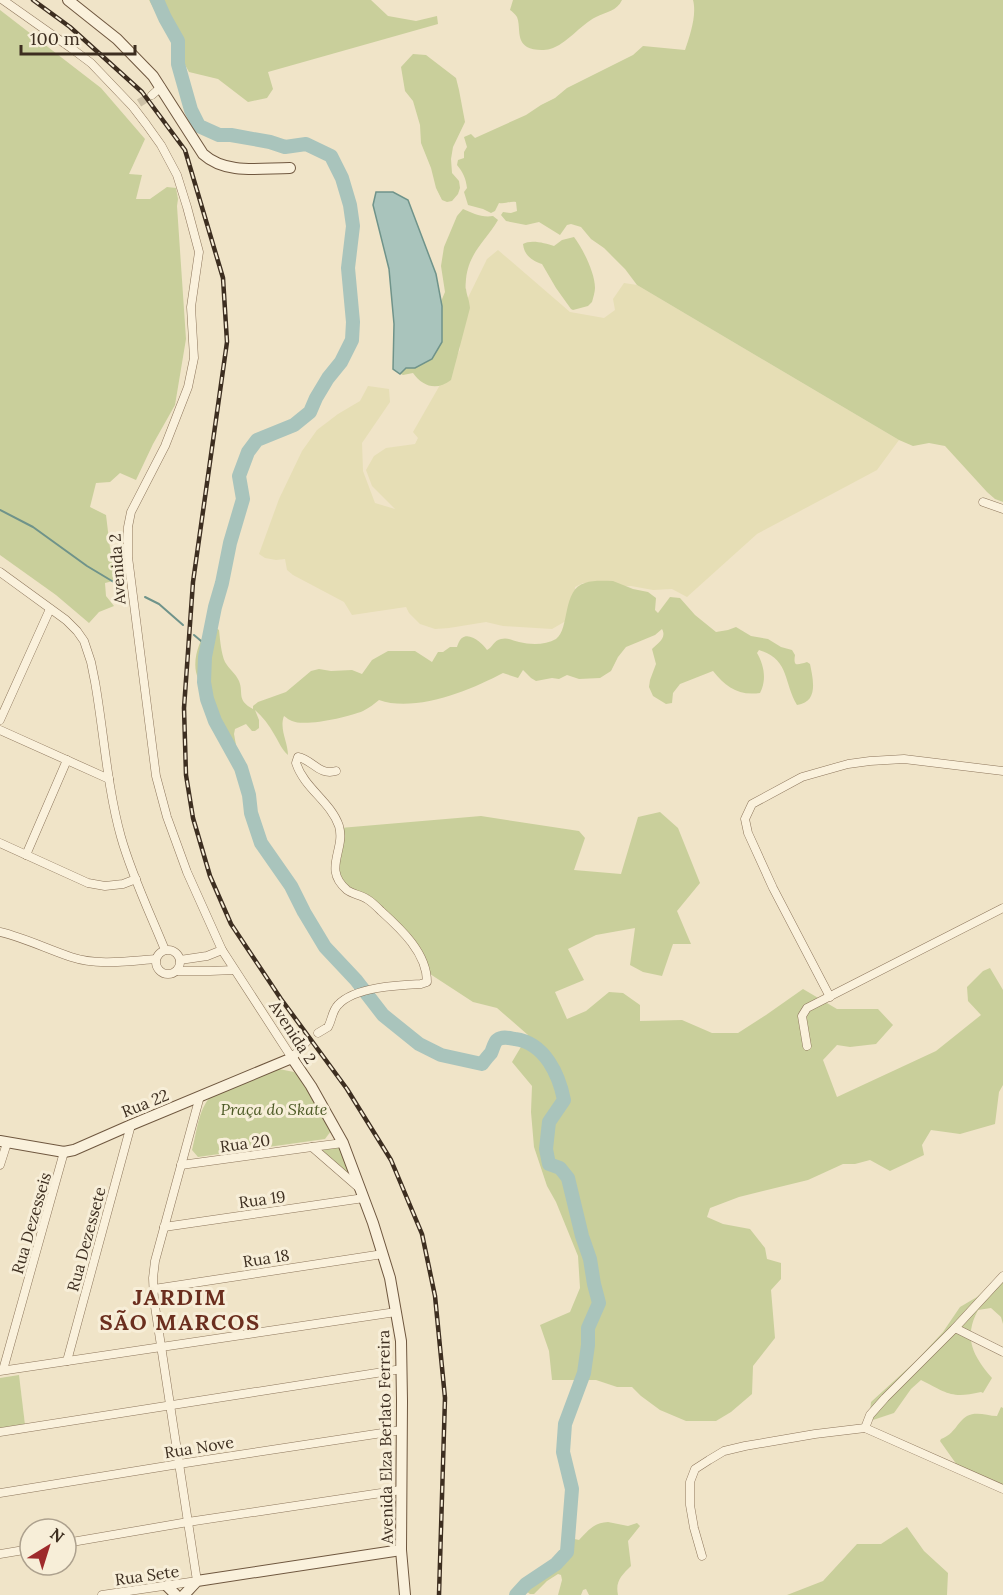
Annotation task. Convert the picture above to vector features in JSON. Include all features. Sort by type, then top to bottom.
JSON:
[{"type":"street","name":"Avenida 2","points":[[3,0],[91,63],[136,105],[177,176],[187,207],[199,252],[191,307],[194,358],[188,387],[165,446],[137,497],[128,527],[128,557],[156,776],[167,817],[222,950],[311,1086],[343,1143]]},
{"type":"street","points":[[68,0],[117,39],[153,76],[157,91],[211,162],[237,168],[290,168]]},
{"type":"street","points":[[983,502],[1003,508]]},
{"type":"street","points":[[0,572],[72,626],[84,641],[95,682],[112,801],[136,879],[165,950]]},
{"type":"street","points":[[0,720],[50,609]]},
{"type":"street","points":[[0,730],[110,779]]},
{"type":"street","points":[[318,1033],[328,1027],[336,1007],[344,999],[378,988],[428,982],[427,972],[418,952],[399,927],[368,899],[347,891],[336,877],[335,862],[340,845],[340,828],[334,815],[299,773],[296,763],[298,757],[305,758],[322,771],[329,773],[336,771]]},
{"type":"street","points":[[830,997],[773,888],[748,833],[745,819],[752,804],[802,777],[848,764],[870,761],[904,759],[1003,771]]},
{"type":"street","points":[[26,855],[67,760]]},
{"type":"street","points":[[0,843],[88,883],[105,886],[123,884],[136,879]]},
{"type":"street","points":[[807,1046],[802,1016],[807,1008],[1003,908]]},
{"type":"street","points":[[0,932],[18,936],[72,958],[93,962],[156,959]]},
{"type":"street","points":[[177,970],[180,960],[175,952],[170,950],[161,952],[156,959],[158,969],[162,973],[172,973],[177,970],[234,970]]},
{"type":"street","points":[[180,960],[207,956],[222,950]]},
{"type":"street","points":[[292,1059],[308,1040]]},
{"type":"street","name":"Rua 22","points":[[3,1142],[64,1152],[74,1150],[292,1059]]},
{"type":"street","points":[[197,1581],[161,1347],[153,1278],[155,1261],[201,1096]]},
{"type":"street","name":"Rua Dezessete","points":[[67,1361],[130,1125]]},
{"type":"street","points":[[0,1165],[3,1142]]},
{"type":"street","name":"Rua 20","points":[[182,1165],[343,1143]]},
{"type":"street","name":"Avenida Elza Berlato Ferreira","points":[[343,1143],[383,1254],[390,1278],[401,1341],[401,1490],[405,1595]]},
{"type":"street","points":[[312,1147],[362,1193]]},
{"type":"street","name":"Rua Dezesseis","points":[[2,1371],[64,1152]]},
{"type":"street","name":"Rua 19","points":[[164,1227],[362,1193]]},
{"type":"street","name":"Rua 18","points":[[154,1289],[383,1254]]},
{"type":"street","points":[[865,1428],[870,1415],[885,1398],[1003,1276]]},
{"type":"street","points":[[2,1371],[396,1312]]},
{"type":"street","points":[[954,1328],[1003,1352]]},
{"type":"street","points":[[0,1432],[402,1369]]},
{"type":"street","points":[[702,1556],[690,1506],[690,1482],[695,1469],[724,1451],[815,1434],[865,1428],[1003,1489]]},
{"type":"street","name":"Rua Nove","points":[[0,1493],[402,1430]]},
{"type":"street","points":[[78,1541],[401,1490]]},
{"type":"street","points":[[184,1595],[197,1581],[402,1550]]},
{"type":"street","points":[[0,1554],[18,1551]]},
{"type":"street","name":"Rua Sete","points":[[102,1595],[197,1581]]},
{"type":"street","points":[[167,1586],[176,1595]]},
{"type":"shaded area","points":[[498,250],[570,312],[604,318],[615,310],[613,299],[624,283],[637,285],[899,440],[877,470],[757,534],[687,597],[672,589],[607,587],[583,583],[575,587],[571,618],[552,629],[503,626],[486,622],[435,629],[420,624],[406,607],[352,615],[344,602],[287,570],[285,559],[265,558],[259,554],[279,499],[302,451],[317,430],[360,401],[368,386],[389,389],[390,402],[362,443],[363,471],[375,503],[395,509],[372,486],[366,470],[374,456],[386,448],[415,444],[418,438],[413,432],[460,350],[460,314],[487,259]]},
{"type":"green space","points":[[149,0],[371,0],[388,16],[416,21],[437,16],[438,24],[268,72],[273,89],[267,98],[248,102],[218,79],[189,72]]},
{"type":"green space","points":[[513,0],[622,0],[614,9],[590,20],[556,47],[541,50],[529,48],[521,41],[517,17],[510,10]]},
{"type":"green space","points":[[693,0],[1003,0],[1003,502],[987,492],[945,446],[929,443],[913,446],[899,440],[637,285],[625,269],[581,227],[567,225],[560,235],[539,222],[526,225],[506,221],[501,215],[503,212],[517,211],[516,202],[499,203],[495,211],[491,213],[468,205],[464,192],[467,188],[466,182],[457,165],[458,160],[464,158],[467,147],[464,137],[471,134],[475,138],[526,115],[567,88],[633,55],[643,46],[685,50],[694,18]]},
{"type":"green space","points":[[0,10],[101,88],[145,139],[129,174],[142,175],[136,199],[150,199],[167,187],[176,188],[178,199],[186,339],[175,405],[136,480],[120,473],[110,482],[96,483],[90,507],[106,515],[110,548],[124,556],[123,583],[113,581],[105,583],[106,596],[114,606],[99,612],[89,623],[56,595],[0,555]]},
{"type":"green space","points":[[413,54],[426,55],[456,78],[465,122],[453,147],[451,159],[452,173],[459,181],[460,188],[452,201],[442,200],[436,188],[421,143],[420,125],[413,101],[405,91],[401,67]]},
{"type":"green space","points":[[463,209],[481,216],[493,216],[498,220],[470,261],[466,287],[470,308],[451,380],[441,386],[430,386],[421,382],[413,373],[403,375],[399,373],[434,318],[445,292],[441,266],[444,247],[457,216]]},
{"type":"green space","points":[[574,237],[588,261],[595,288],[592,302],[588,306],[573,310],[556,288],[542,264],[527,254],[523,244],[534,242],[554,246],[562,240]]},
{"type":"green space","points":[[591,581],[613,581],[648,592],[656,598],[655,610],[658,613],[670,597],[680,598],[695,615],[716,632],[736,627],[751,636],[768,639],[781,647],[792,650],[795,663],[810,664],[812,695],[804,703],[797,705],[781,665],[769,654],[759,650],[757,653],[764,678],[760,693],[739,692],[723,682],[713,671],[680,684],[673,693],[672,703],[666,704],[653,696],[649,687],[656,664],[652,649],[663,638],[662,629],[655,635],[626,647],[611,671],[600,678],[579,679],[567,675],[559,679],[536,681],[523,670],[518,678],[503,673],[475,686],[426,702],[409,704],[379,700],[363,711],[307,723],[291,721],[284,716],[283,731],[288,755],[268,724],[255,710],[259,728],[252,731],[246,724],[235,729],[236,745],[228,739],[213,721],[196,672],[196,654],[200,643],[209,627],[215,627],[219,630],[225,662],[239,681],[242,699],[253,709],[258,702],[286,692],[311,671],[319,669],[352,670],[362,674],[372,660],[388,651],[415,651],[432,662],[438,652],[457,647],[461,639],[469,636],[487,650],[497,641],[504,639],[533,644],[552,641],[560,634],[569,601],[578,587]]},
{"type":"green space","points":[[660,812],[678,828],[700,883],[677,911],[691,944],[673,944],[662,976],[643,972],[630,965],[635,928],[596,935],[568,949],[584,980],[555,992],[567,1019],[586,1011],[609,992],[623,993],[640,1005],[640,1021],[682,1020],[712,1033],[738,1033],[803,989],[837,1009],[878,1009],[893,1025],[876,1044],[850,1047],[837,1045],[823,1060],[837,1097],[936,1051],[981,1015],[968,1001],[967,987],[983,971],[990,968],[1003,990],[1003,1085],[999,1092],[995,1124],[960,1134],[931,1130],[922,1145],[924,1155],[890,1171],[870,1160],[843,1164],[808,1180],[739,1197],[710,1208],[707,1217],[723,1224],[750,1229],[765,1248],[767,1259],[781,1263],[781,1279],[771,1290],[775,1338],[753,1366],[752,1394],[731,1412],[716,1421],[686,1421],[660,1410],[632,1387],[617,1387],[596,1380],[552,1380],[549,1351],[540,1325],[570,1312],[580,1288],[578,1256],[547,1186],[534,1147],[531,1112],[532,1086],[512,1062],[528,1035],[497,1008],[473,1002],[427,972],[418,952],[368,899],[347,891],[335,877],[340,828],[481,816],[579,831],[585,838],[574,870],[621,874],[638,817]]},
{"type":"green space","name":"Praça do Skate","points":[[279,1069],[294,1072],[299,1077],[331,1131],[325,1139],[198,1157],[192,1150],[201,1114],[211,1096]]},
{"type":"green space","points":[[339,1146],[353,1179],[319,1150]]},
{"type":"green space","points":[[1003,1273],[1003,1324],[1001,1317],[991,1308],[978,1310],[971,1329],[975,1354],[992,1378],[983,1393],[950,1394],[921,1380],[911,1389],[894,1413],[873,1420],[870,1412],[871,1402],[917,1360],[943,1332],[960,1307],[977,1297]]},
{"type":"green space","points":[[19,1375],[25,1425],[0,1428],[0,1378]]},
{"type":"green space","points":[[1001,1407],[1003,1408],[1003,1487],[957,1465],[940,1441],[967,1416],[978,1414],[997,1416]]},
{"type":"green space","points":[[608,1522],[628,1526],[637,1523],[640,1526],[628,1541],[631,1566],[618,1582],[618,1595],[589,1595],[586,1589],[581,1595],[558,1595],[562,1580],[561,1575],[558,1574],[534,1594],[526,1591],[529,1583],[551,1564],[567,1539],[579,1540],[595,1525]]},
{"type":"green space","points":[[907,1527],[924,1551],[948,1573],[947,1595],[787,1595],[823,1581],[857,1544],[881,1544]]},
{"type":"water","points":[[376,192],[393,192],[408,200],[436,274],[442,306],[442,342],[432,359],[415,368],[406,368],[400,374],[393,369],[394,324],[389,269],[373,205]]},
{"type":"waterway","points":[[157,0],[178,41],[178,64],[191,110],[199,126],[219,135],[270,142],[285,147],[306,144],[331,156],[342,178],[353,226],[348,268],[353,322],[352,340],[341,362],[316,398],[310,412],[294,425],[257,440],[248,452],[239,476],[243,499],[230,543],[205,657],[204,682],[215,721],[241,768],[249,795],[251,813],[261,843],[291,886],[325,947],[356,980],[383,1015],[419,1044],[441,1055],[482,1064],[499,1039],[508,1038],[526,1042],[542,1053],[549,1062],[564,1100],[549,1122],[546,1149],[549,1164],[560,1168],[568,1178],[590,1259],[599,1303],[588,1328],[584,1373],[565,1424],[563,1452],[572,1489],[567,1552],[556,1564],[526,1584],[516,1595]]},
{"type":"waterway","points":[[0,510],[33,527],[87,566],[122,587]]},
{"type":"waterway","points":[[145,597],[159,604],[183,625]]},
{"type":"waterway","points":[[194,635],[207,646]]},
{"type":"tunnel","points":[[139,103],[152,95]]},
{"type":"railway","points":[[33,0],[70,27],[142,92],[185,150],[223,278],[227,342],[193,582],[184,708],[186,775],[193,818],[210,876],[231,924],[281,999],[347,1089],[391,1160],[422,1234],[435,1296],[445,1398],[439,1595]]},
{"type":"district","name":"JARDIM SÃO MARCOS","points":[[180,1310]]}]
